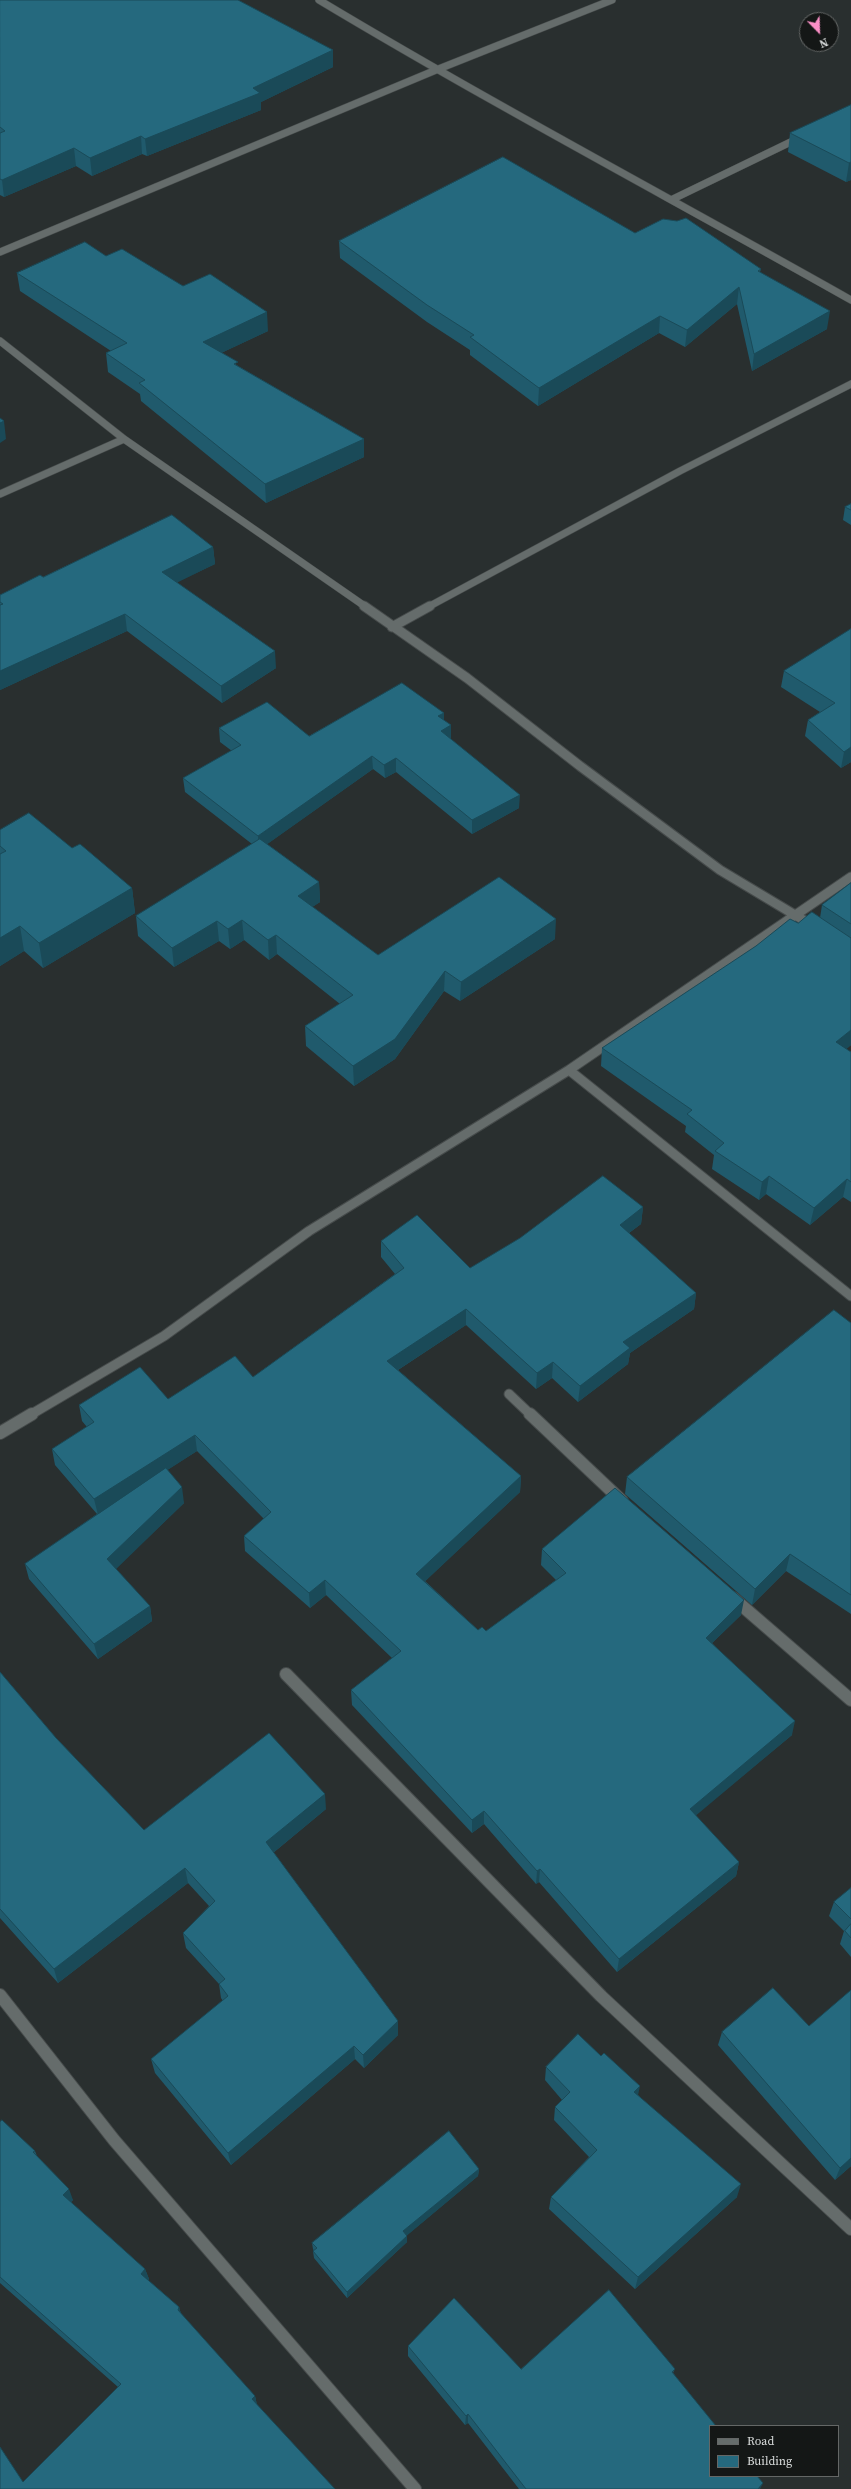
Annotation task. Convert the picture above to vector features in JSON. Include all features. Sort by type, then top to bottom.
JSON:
[{"type":"street","points":[[319,0],[436,70],[673,199],[851,300]]},
{"type":"street","points":[[0,252],[436,70],[612,0]]},
{"type":"street","points":[[673,199],[808,134]]},
{"type":"street","points":[[0,341],[124,440],[467,678],[580,766],[720,870],[820,930]]},
{"type":"street","points":[[392,627],[680,471],[851,384]]},
{"type":"street","points":[[0,494],[124,440]]},
{"type":"street","points":[[0,1432],[164,1336],[308,1231],[569,1070],[851,877]]},
{"type":"street","points":[[569,1070],[851,1296]]},
{"type":"street","points":[[509,1394],[633,1511]]},
{"type":"street","points":[[722,1588],[851,1700]]},
{"type":"street","points":[[286,1674],[601,1996],[851,2229]]},
{"type":"street","points":[[0,1995],[114,2140],[415,2489]]},
{"type":"building","points":[[0,0],[238,0],[333,50],[253,88],[260,93],[145,139],[141,136],[90,158],[74,148],[2,180],[0,179],[0,133],[5,131],[0,127]]},
{"type":"building","points":[[851,105],[851,162],[849,163],[790,133]]},
{"type":"building","points":[[503,157],[635,233],[663,219],[677,221],[686,218],[761,269],[758,271],[830,311],[754,354],[739,287],[687,330],[660,316],[539,388],[470,337],[474,335],[427,305],[339,241]]},
{"type":"building","points":[[85,242],[106,256],[122,249],[183,286],[210,274],[267,312],[203,342],[238,362],[234,364],[364,439],[265,484],[139,383],[145,380],[106,353],[127,343],[17,273]]},
{"type":"building","points":[[851,504],[851,510],[845,507]]},
{"type":"building","points":[[172,515],[213,547],[162,572],[275,651],[221,686],[125,614],[0,671],[0,605],[3,604],[0,602],[0,595],[40,575],[43,577]]},
{"type":"building","points":[[851,629],[851,747],[844,752],[808,720],[835,703],[784,671]]},
{"type":"building","points":[[402,683],[444,713],[438,716],[451,725],[441,731],[520,795],[472,820],[396,758],[384,765],[372,756],[258,836],[183,778],[241,745],[219,728],[267,702],[309,736]]},
{"type":"building","points":[[29,813],[72,848],[80,844],[132,888],[39,943],[20,926],[0,938],[0,854],[6,851],[0,846],[0,830]]},
{"type":"building","points":[[260,839],[319,882],[298,896],[378,955],[499,877],[556,919],[461,982],[445,971],[395,1039],[353,1066],[305,1026],[353,995],[276,935],[268,940],[242,920],[228,929],[217,921],[172,948],[136,916]]},
{"type":"building","points":[[851,883],[851,924],[822,905]]},
{"type":"building","points":[[812,912],[851,938],[851,1030],[836,1042],[851,1052],[851,1182],[847,1179],[814,1208],[769,1176],[762,1182],[715,1151],[724,1143],[687,1114],[692,1110],[602,1048],[756,946],[790,919],[798,923]]},
{"type":"building","points":[[603,1176],[643,1207],[620,1225],[696,1293],[623,1342],[630,1348],[580,1386],[553,1362],[537,1373],[466,1309],[387,1361],[521,1476],[416,1574],[478,1630],[482,1627],[486,1631],[566,1573],[542,1549],[615,1488],[744,1600],[706,1638],[795,1721],[690,1809],[739,1862],[619,1959],[540,1869],[537,1871],[484,1811],[472,1820],[351,1690],[401,1651],[325,1580],[309,1593],[244,1536],[271,1512],[195,1435],[94,1499],[52,1449],[94,1422],[79,1405],[140,1367],[168,1399],[235,1356],[253,1377],[404,1268],[381,1241],[417,1215],[470,1268],[520,1238]]},
{"type":"building","points":[[834,1310],[851,1323],[851,1595],[790,1554],[755,1589],[627,1477]]},
{"type":"building","points":[[166,1468],[182,1487],[107,1559],[150,1606],[94,1644],[25,1564]]},
{"type":"building","points":[[0,1672],[56,1738],[144,1830],[269,1733],[325,1794],[266,1842],[398,2021],[363,2055],[354,2046],[228,2153],[151,2059],[228,1996],[219,1984],[225,1979],[183,1933],[215,1901],[185,1868],[54,1969],[0,1909]]},
{"type":"building","points":[[851,1888],[851,1919],[834,1902]]},
{"type":"building","points":[[851,1924],[851,1938],[845,1931]]},
{"type":"building","points":[[773,1988],[809,2026],[851,1990],[851,2158],[840,2168],[722,2032]]},
{"type":"building","points":[[578,2034],[601,2056],[604,2053],[640,2086],[634,2092],[741,2184],[638,2277],[551,2197],[597,2150],[555,2107],[570,2092],[546,2067]]},
{"type":"building","points":[[2,2120],[35,2151],[33,2152],[69,2189],[63,2195],[145,2269],[141,2274],[179,2307],[178,2310],[255,2396],[252,2399],[335,2489],[0,2489],[0,2447],[23,2482],[121,2384],[0,2277],[0,2122]]},
{"type":"building","points":[[449,2131],[479,2169],[403,2231],[407,2236],[347,2292],[313,2251],[317,2248],[312,2243]]},
{"type":"building","points":[[609,2290],[675,2369],[672,2372],[715,2425],[709,2425],[709,2477],[758,2477],[763,2483],[758,2489],[526,2489],[468,2414],[466,2416],[408,2346],[454,2298],[521,2369]]}]
